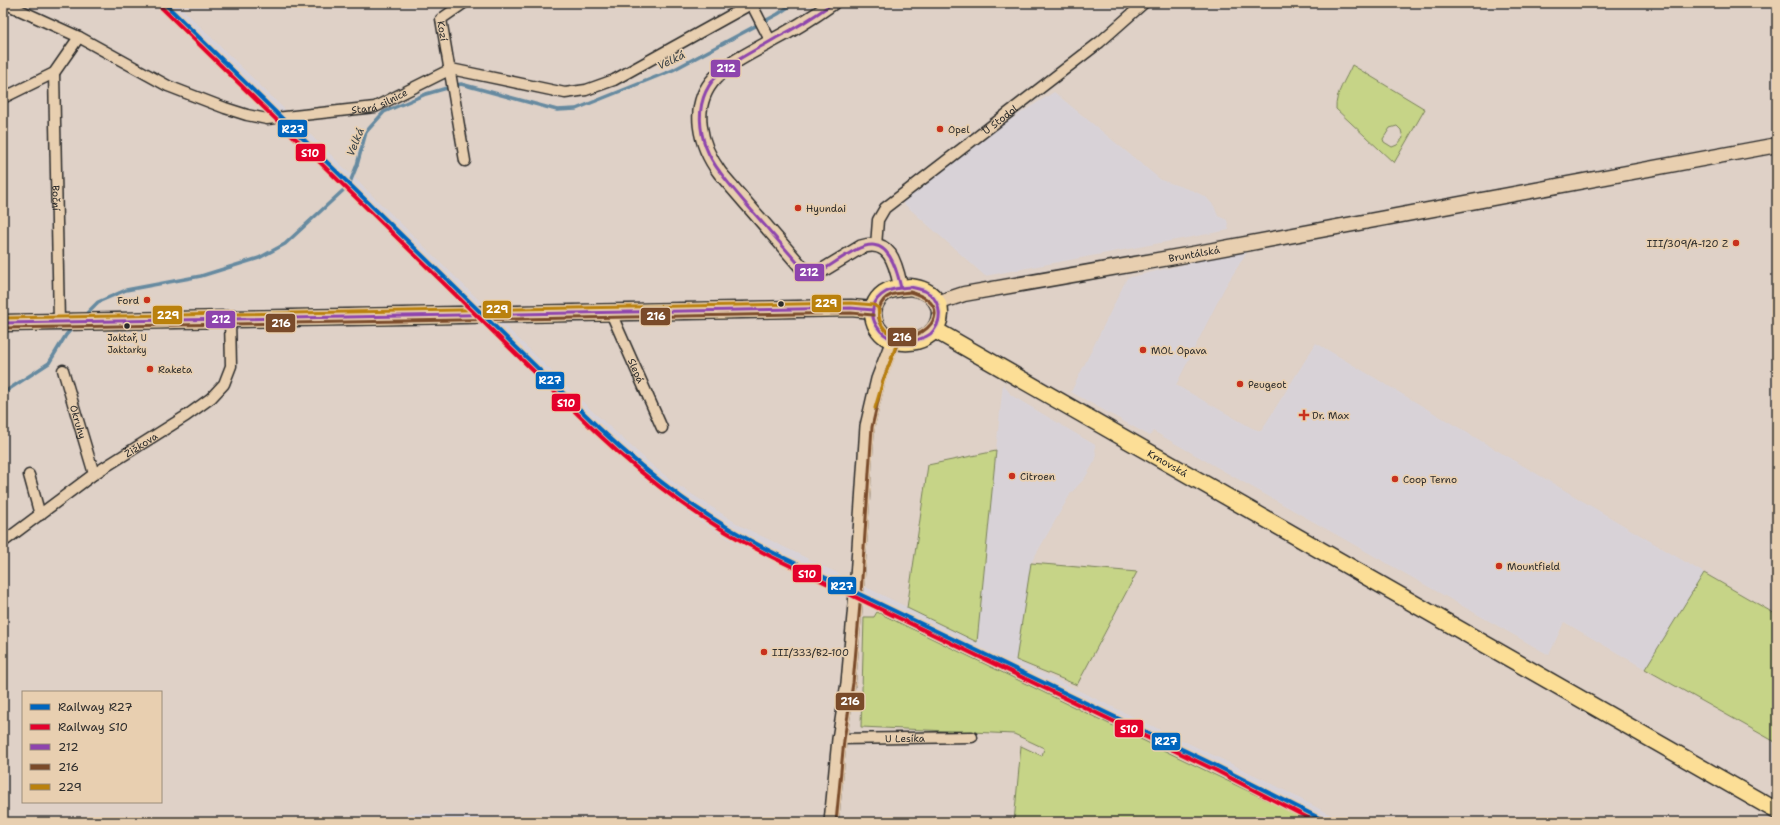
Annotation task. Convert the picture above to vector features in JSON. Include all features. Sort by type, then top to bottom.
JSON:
[{"type":"main road","name":"Bruntálská","points":[[937,303],[952,297],[972,293],[1184,256],[1777,145]]},
{"type":"main road","points":[[901,288],[923,290],[934,297],[937,303],[940,316],[935,330],[924,339],[916,341],[893,340],[885,337],[876,327],[874,310],[877,301],[884,293],[901,288]]},
{"type":"main road","points":[[3,323],[851,308],[874,310]]},
{"type":"main road","name":"Krnovská","points":[[935,330],[1777,811]]},
{"type":"street","name":"Stará silnice","points":[[4,3],[79,37],[168,86],[225,108],[267,119],[375,107],[451,73]]},
{"type":"street","name":"Kozí","points":[[451,73],[441,19],[464,3]]},
{"type":"street","points":[[833,3],[804,23],[769,37],[715,78],[708,87],[703,99],[699,121],[701,138],[708,156],[728,183],[805,271],[814,273],[821,272],[861,247],[868,245],[876,246],[886,250],[893,258],[901,288]]},
{"type":"street","name":"U Stodol","points":[[876,246],[878,220],[885,208],[1100,42],[1144,3]]},
{"type":"street","points":[[465,161],[451,73],[565,93],[586,90],[614,80],[752,6],[769,37]]},
{"type":"street","points":[[3,98],[54,73],[79,37]]},
{"type":"street","name":"Boční","points":[[54,73],[59,322]]},
{"type":"street","name":"Slepá","points":[[611,313],[662,428]]},
{"type":"street","name":"Žižkova","points":[[3,542],[94,474],[186,416],[211,398],[224,384],[231,366],[230,319]]},
{"type":"street","points":[[831,822],[838,739],[848,683],[866,431],[874,392],[893,340]]},
{"type":"street","name":"Okruhy","points":[[63,370],[94,474]]},
{"type":"street","points":[[28,475],[40,515]]},
{"type":"street","name":"U Lesíka","points":[[838,739],[972,738]]},
{"type":"shaded area","points":[[152,3],[176,3],[590,409],[653,466],[676,484],[741,526],[976,641],[1003,383],[1011,395],[1095,445],[1096,459],[1085,478],[1071,493],[1031,563],[1016,660],[1009,657],[1267,781],[1344,822],[1310,822],[770,560],[732,541],[699,521],[643,479],[579,421]]},
{"type":"shaded area","points":[[1054,92],[1161,180],[1194,191],[1206,197],[1214,206],[1218,216],[1227,220],[1229,230],[985,276],[902,202],[946,164],[979,139]]},
{"type":"shaded area","points":[[1249,249],[1225,287],[1176,385],[1252,428],[1261,431],[1316,343],[1704,573],[1645,669],[1564,622],[1549,655],[1153,431],[1150,436],[1071,392],[1127,278]]},
{"type":"shaded area","points":[[406,813],[594,822],[406,822]]},
{"type":"green space","points":[[1352,65],[1425,109],[1394,163],[1336,109],[1339,92]],"holes":[[[1397,126],[1401,130],[1403,138],[1397,145],[1392,147],[1384,142],[1383,139],[1390,128]]]},
{"type":"green space","points":[[996,451],[977,642],[907,608],[928,465]]},
{"type":"green space","points":[[1031,563],[1137,572],[1077,685],[1016,660]]},
{"type":"green space","points":[[1704,573],[1777,615],[1777,743],[1645,669]]},
{"type":"green space","points":[[877,612],[1310,822],[1014,822],[1021,746],[1042,756],[1044,748],[1014,734],[861,727],[864,617],[874,617]]},
{"type":"waterway","name":"Velká","points":[[83,317],[98,302],[126,290],[201,276],[259,258],[285,244],[349,185],[357,165],[366,132],[384,112],[426,94],[461,84],[557,110],[576,109],[673,70],[778,14],[794,3]]},
{"type":"waterway","name":"Velká","points":[[3,393],[49,363],[66,335],[73,327]]},
{"type":"rail line","name":"R27","points":[[164,3],[599,428],[640,465],[703,512],[749,540],[774,553],[1219,767],[1327,822]]},
{"type":"rail line","name":"S10","points":[[161,7],[596,432],[637,469],[679,501],[747,544],[772,557],[1217,771],[1316,822]]},
{"type":"transit line","name":"212","points":[[833,3],[805,22],[741,58],[722,71],[712,82],[705,94],[701,107],[700,120],[702,134],[712,160],[724,177],[803,269],[811,273],[818,273],[859,248],[870,245],[879,247],[888,253],[895,267],[901,288]]},
{"type":"transit line","name":"212","points":[[910,287],[925,291],[934,298],[937,303],[939,319],[934,330],[926,336],[916,340],[904,342],[893,340],[884,334],[877,326],[873,318],[873,308],[877,299],[886,292],[910,287]]},
{"type":"transit line","name":"216","points":[[910,292],[927,300],[934,309],[934,319],[927,328],[917,335],[904,337],[892,335],[882,326],[880,322],[879,308],[887,297],[898,293],[910,292]]},
{"type":"transit line","name":"229","points":[[3,318],[851,303],[874,305],[878,308],[884,329],[898,340],[875,408]]},
{"type":"transit line","name":"212","points":[[3,323],[851,308],[873,310]]},
{"type":"transit line","name":"216","points":[[3,328],[851,313],[873,315]]},
{"type":"transit line","name":"216","points":[[836,822],[844,740],[853,683],[861,593],[872,427],[883,380],[898,342]]},
{"type":"place","name":"Opel","points":[[940,129]]},
{"type":"place","name":"Hyundai","points":[[798,208]]},
{"type":"place","name":"III/309/A-120 Z","points":[[1736,243]]},
{"type":"place","name":"Ford","points":[[147,300]]},
{"type":"place","name":"Jaktař, U Jaktarky","points":[[127,326]]},
{"type":"place","name":"MOL Opava","points":[[1143,350]]},
{"type":"place","name":"Raketa","points":[[150,369]]},
{"type":"place","name":"Peugeot","points":[[1240,384]]},
{"type":"place","name":"Dr. Max","points":[[1304,415]]},
{"type":"place","name":"Citroen","points":[[1012,476]]},
{"type":"place","name":"Coop Terno","points":[[1395,479]]},
{"type":"place","name":"Mountfield","points":[[1499,566]]},
{"type":"place","name":"III/333/B2-100","points":[[764,652]]}]
